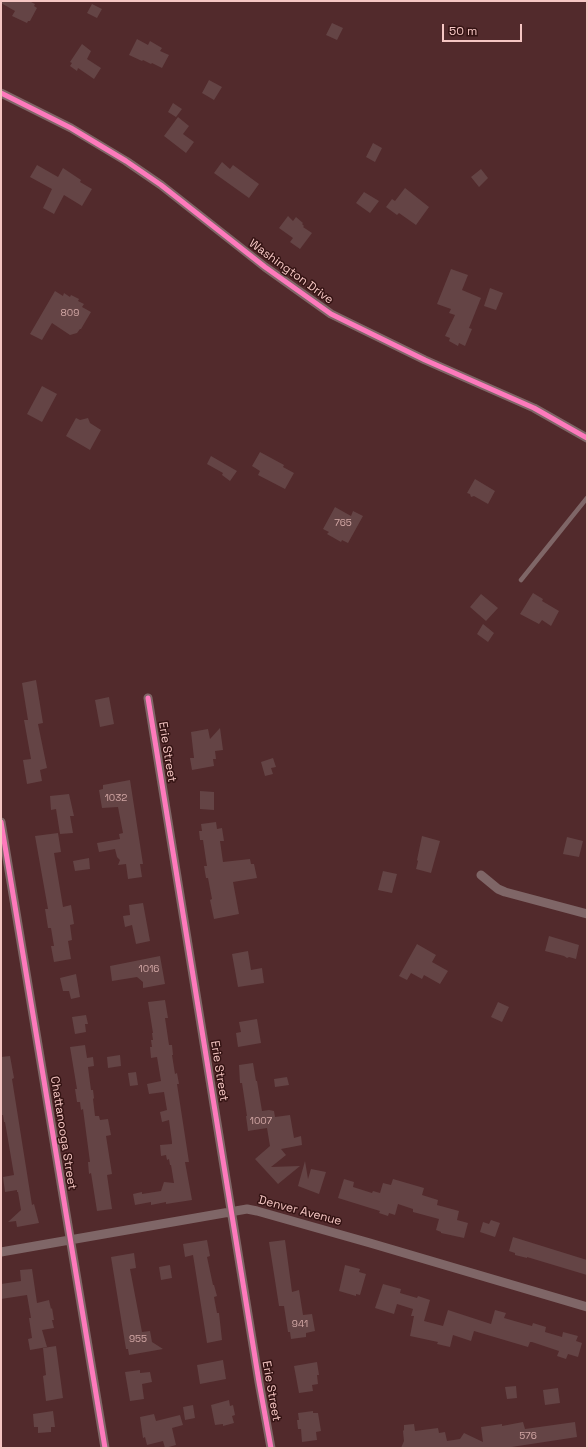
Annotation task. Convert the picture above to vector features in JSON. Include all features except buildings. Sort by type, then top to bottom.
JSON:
[{"type":"street","name":"Washington Drive","points":[[1,93],[71,128],[126,161],[161,185],[266,267],[331,314],[425,360],[534,408],[587,438]]},
{"type":"street","name":"Erie Street","points":[[148,698],[232,1211],[257,1374],[271,1448]]},
{"type":"street","name":"Chattanooga Street","points":[[1,822],[105,1448]]},
{"type":"street","points":[[481,875],[505,892],[587,914]]},
{"type":"street","name":"Denver Avenue","points":[[1,1252],[247,1209],[370,1243],[587,1307]]},
{"type":"lane","points":[[521,580],[587,498]]},
{"type":"cycle path","points":[[1,93],[71,128],[126,161],[161,185],[265,267],[331,314],[425,360],[534,408],[587,438]]},
{"type":"cycle path","points":[[148,698],[271,1448]]},
{"type":"cycle path","points":[[1,822],[105,1448]]}]
